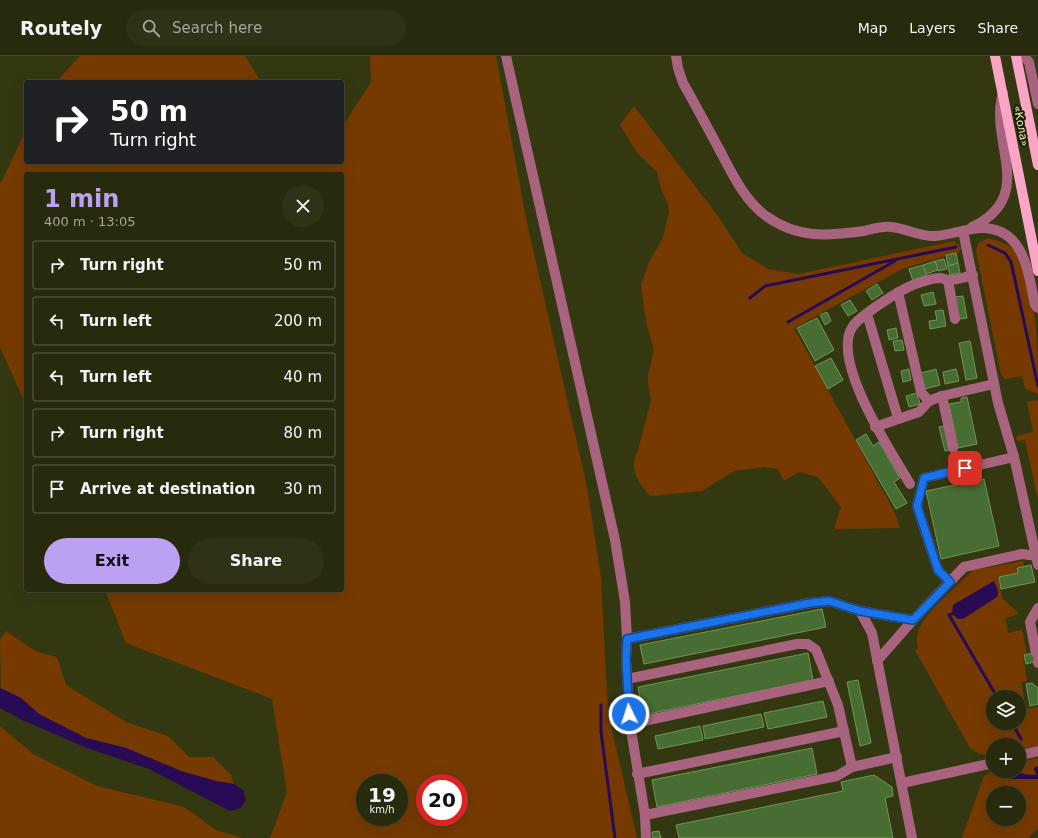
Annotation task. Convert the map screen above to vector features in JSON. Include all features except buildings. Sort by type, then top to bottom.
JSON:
[{"type":"main road","name":"«Кола»","points":[[995,56],[1038,271]]},
{"type":"main road","name":"«Кола»","points":[[1016,56],[1038,165]]},
{"type":"street","points":[[506,56],[615,540],[625,602],[627,639],[626,659],[630,724],[637,774],[645,815],[646,838]]},
{"type":"street","points":[[676,56],[678,68],[684,83],[737,183],[752,203],[765,215],[780,225],[798,232],[819,236],[890,227],[934,236],[981,228],[992,230],[1013,240],[1018,246],[1026,260],[1036,305],[1038,308]]},
{"type":"street","points":[[1024,56],[1029,62],[1038,104]]},
{"type":"street","points":[[1032,76],[1038,62]]},
{"type":"street","points":[[963,230],[993,215],[1000,208],[1008,190],[1010,171],[999,105],[1002,93]]},
{"type":"street","points":[[963,230],[994,384],[1014,457],[1037,559]]},
{"type":"street","points":[[910,484],[875,427],[849,365],[847,344],[853,326],[898,292],[914,285],[940,278],[948,280],[973,275]]},
{"type":"street","points":[[948,280],[955,319]]},
{"type":"street","points":[[898,292],[921,392],[929,402]]},
{"type":"street","points":[[867,314],[898,418]]},
{"type":"street","points":[[875,427],[898,418],[920,412],[929,402],[942,396],[994,384]]},
{"type":"street","points":[[942,396],[953,448]]},
{"type":"street","points":[[950,582],[938,570],[917,506],[924,478],[1014,457]]},
{"type":"street","points":[[877,661],[913,620],[964,567],[1022,554],[1037,559]]},
{"type":"street","points":[[627,639],[810,603],[829,601],[860,611],[913,620]]},
{"type":"street","points":[[1037,659],[1030,622],[1038,608]]},
{"type":"street","points":[[860,611],[872,633],[912,838]]},
{"type":"street","points":[[627,679],[798,644],[808,644],[816,650],[838,705],[852,767]]},
{"type":"street","points":[[630,724],[829,681]]},
{"type":"street","points":[[637,774],[844,731]]},
{"type":"street","points":[[1026,754],[1038,751]]},
{"type":"street","points":[[645,815],[837,776],[852,767],[897,757]]},
{"type":"street","points":[[902,783],[986,765]]},
{"type":"shaded area","points":[[80,56],[245,56],[260,80],[58,80]]},
{"type":"shaded area","points":[[370,56],[496,56],[527,223],[587,487],[601,578],[608,713],[637,838],[270,838],[287,792],[272,699],[126,643],[106,592],[344,592],[344,172],[24,172],[24,401],[0,347],[0,185],[24,134],[24,164],[344,164],[344,124],[371,82]]},
{"type":"shaded area","points":[[634,106],[718,216],[742,253],[768,269],[799,274],[954,241],[961,248],[959,252],[902,269],[794,328],[894,511],[900,528],[834,529],[841,507],[818,477],[799,472],[784,481],[778,469],[764,467],[734,471],[702,491],[650,496],[638,480],[634,469],[634,464],[651,400],[648,375],[654,350],[646,321],[641,285],[649,262],[662,240],[669,213],[668,204],[661,189],[657,172],[637,153],[620,125]]},
{"type":"shaded area","points":[[988,238],[999,241],[1012,248],[1023,263],[1028,280],[1035,319],[1038,360],[1038,394],[1025,389],[1022,376],[1005,379],[1001,374],[976,251],[978,243]]},
{"type":"shaded area","points":[[1038,400],[1038,500],[1025,440],[1017,441],[1016,436],[1033,432],[1027,402]]},
{"type":"shaded area","points":[[1023,561],[1024,566],[1016,567],[1017,573],[998,577],[1002,598],[1019,614],[1005,618],[1008,633],[1022,630],[1027,654],[1023,655],[1027,681],[1021,682],[1022,690],[986,690],[986,730],[1026,730],[1026,709],[1038,707],[1038,746],[1026,749],[1026,738],[986,738],[986,755],[979,754],[970,748],[915,650],[918,649],[918,632],[924,621],[942,599],[974,570]],"holes":[[[991,582],[997,585],[997,597],[953,605],[988,586]]]},
{"type":"shaded area","points":[[994,581],[998,592],[997,597],[963,619],[958,619],[952,614],[953,605]]},
{"type":"shaded area","points":[[6,631],[37,652],[57,657],[66,685],[126,722],[168,736],[189,757],[213,757],[231,775],[234,784],[216,781],[181,771],[126,748],[86,738],[39,714],[21,698],[1,688],[0,640]]},
{"type":"shaded area","points":[[0,688],[21,698],[39,714],[86,738],[126,748],[181,771],[216,781],[234,784],[243,790],[246,800],[241,808],[230,811],[149,769],[87,748],[22,720],[0,708]]},
{"type":"shaded area","points":[[0,726],[33,754],[97,786],[184,807],[216,830],[243,838],[0,838]]},
{"type":"shaded area","points":[[1038,758],[1038,766],[1034,768],[1037,776],[1026,775],[1026,761]]},
{"type":"shaded area","points":[[1038,766],[1038,779],[1008,779],[1026,778],[1026,774],[1036,775],[1034,768]]},
{"type":"shaded area","points":[[986,775],[986,778],[1038,779],[1038,828],[1028,838],[962,838],[984,776]]},
{"type":"waterway","points":[[988,245],[1005,253],[1011,262],[1038,386]]},
{"type":"waterway","points":[[750,298],[765,286],[956,247]]},
{"type":"waterway","points":[[788,322],[895,261]]},
{"type":"waterway","points":[[952,614],[949,615],[993,690]]},
{"type":"waterway","points":[[601,705],[601,732],[615,838]]},
{"type":"waterway","points":[[1016,730],[1020,738]]},
{"type":"route","points":[[629,714],[626,659],[627,639],[810,603],[829,601],[860,611],[913,620],[950,582],[938,570],[917,506],[924,478],[965,468]]}]
